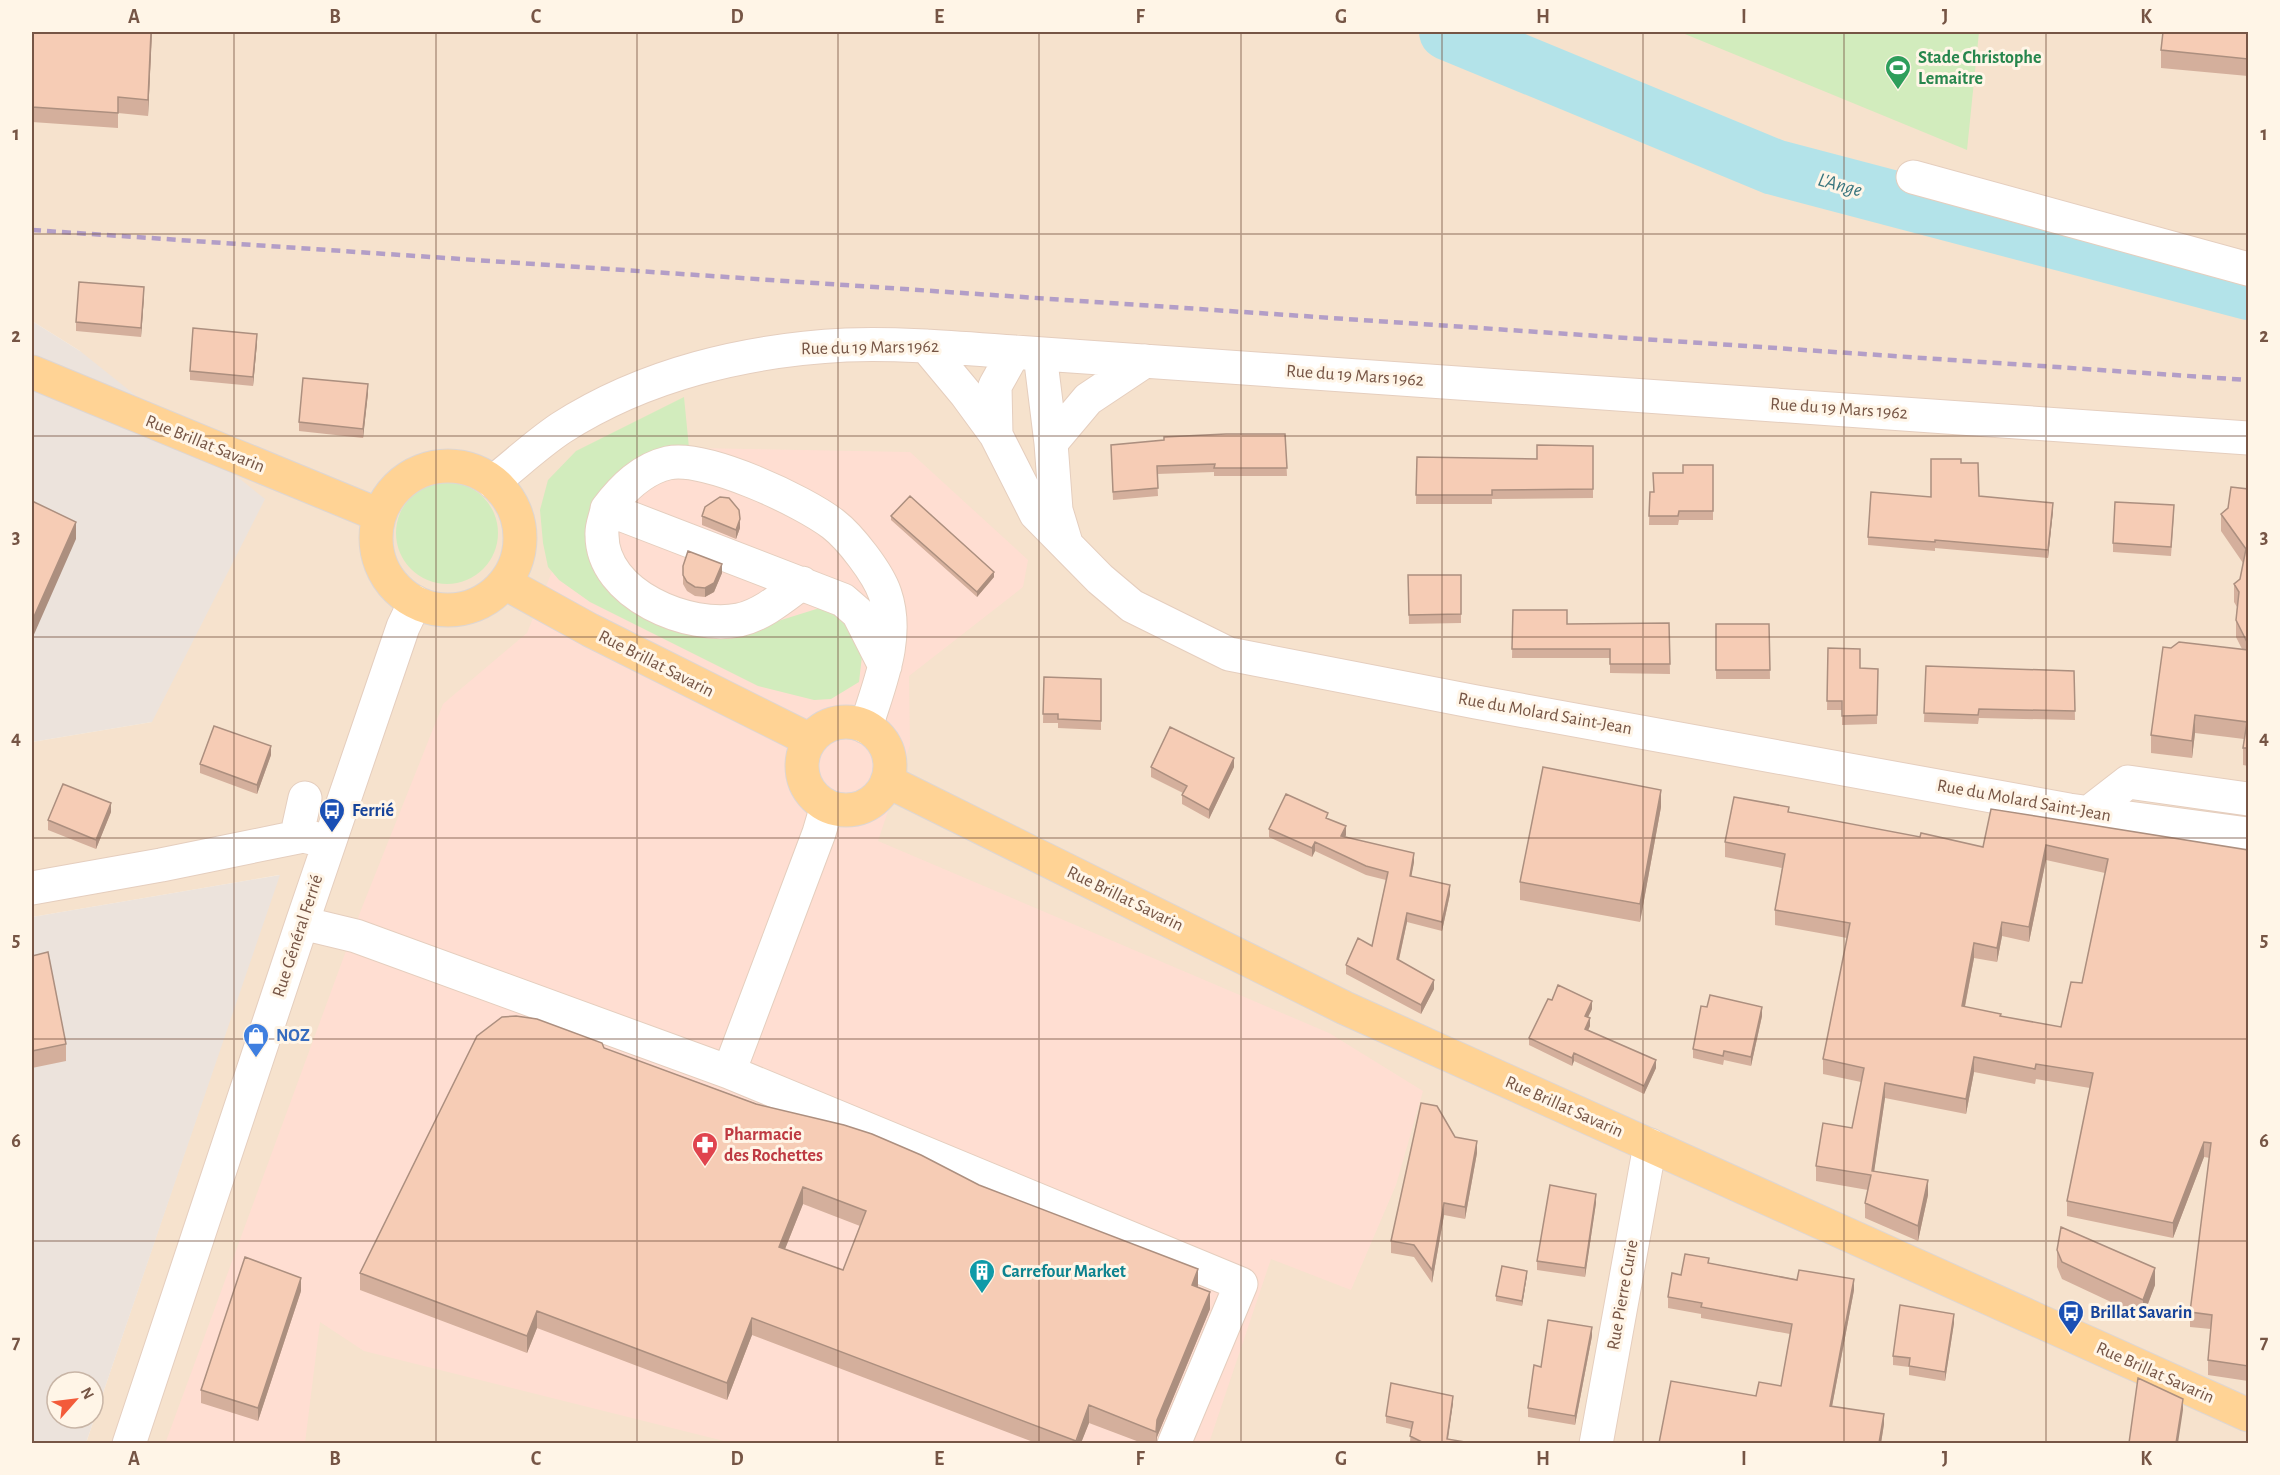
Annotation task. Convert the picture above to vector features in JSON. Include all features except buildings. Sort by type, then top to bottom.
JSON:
[{"type":"main road","name":"Rue Brillat Savarin","points":[[32,372],[379,515]]},
{"type":"main road","points":[[437,466],[457,466],[476,471],[493,482],[510,500],[519,523],[520,548],[505,583],[482,602],[464,609],[445,610],[426,607],[405,597],[389,580],[379,560],[375,538],[379,515],[388,497],[401,482],[418,472],[437,466]]},
{"type":"main road","name":"Rue Brillat Savarin","points":[[505,583],[600,635],[810,740]]},
{"type":"main road","points":[[854,722],[866,727],[884,744],[889,756],[890,768],[887,781],[880,794],[869,804],[856,809],[841,810],[827,806],[816,799],[808,789],[801,764],[804,752],[818,731],[829,724],[854,722]]},
{"type":"main road","name":"Rue Brillat Savarin","points":[[887,781],[1345,1008],[2248,1415]]},
{"type":"street","points":[[1912,177],[2248,269]]},
{"type":"street","name":"Rue du 19 Mars 1962","points":[[493,482],[561,428],[608,402],[659,380],[724,361],[783,350],[847,345],[926,346],[2248,438]]},
{"type":"street","name":"Rue du Molard Saint-Jean","points":[[926,346],[996,435],[1036,514],[1068,548],[1132,606],[1229,654],[1476,702],[2088,813],[2248,834]]},
{"type":"street","points":[[996,435],[995,386],[1027,353]]},
{"type":"street","points":[[1027,353],[1051,443],[1056,510],[1068,548]]},
{"type":"street","points":[[1051,443],[1088,399],[1145,362]]},
{"type":"street","points":[[802,583],[763,610],[740,620],[718,622],[686,617],[656,606],[634,594],[619,578],[607,559],[602,535],[608,508],[620,492],[637,477],[669,463],[687,463],[718,470],[806,505],[836,526],[873,572],[885,593],[891,631],[885,666],[866,727]]},
{"type":"street","points":[[608,508],[843,600],[858,614],[885,666]]},
{"type":"street","name":"Rue Général Ferrié","points":[[129,1443],[302,923],[317,838],[415,602]]},
{"type":"street","points":[[2088,813],[2128,782],[2248,799]]},
{"type":"street","points":[[305,798],[299,825],[317,838]]},
{"type":"street","points":[[729,1072],[815,844],[827,806]]},
{"type":"street","points":[[32,888],[317,838]]},
{"type":"street","points":[[302,923],[356,936],[729,1072],[1241,1284],[1174,1443]]},
{"type":"street","name":"Rue Pierre Curie","points":[[1596,1443],[1650,1146]]},
{"type":"shaded area","points":[[32,32],[2248,32],[2248,1443],[86,1443],[90,1430],[105,1430],[105,1387],[279,875],[32,917],[32,742],[152,722],[80,351],[32,321]]},
{"type":"shaded area","points":[[32,321],[80,351],[265,499],[152,722],[32,742]]},
{"type":"shaded area","points":[[689,448],[910,452],[1028,560],[1023,587],[909,676],[910,745],[878,841],[1329,1033],[1423,1091],[1396,1185],[1351,1290],[1271,1259],[1209,1443],[732,1443],[364,1351],[320,1322],[305,1443],[165,1444],[361,910],[443,704],[527,633],[576,513]]},
{"type":"shaded area","points":[[280,875],[105,1387],[105,1370],[45,1370],[45,1430],[90,1430],[86,1443],[32,1444],[32,917]]},
{"type":"green space","name":"Stade Christophe Lemaitre","points":[[1680,32],[1979,32],[1967,150]]},
{"type":"green space","points":[[684,397],[689,448],[588,544],[727,637],[826,606],[851,622],[862,656],[859,682],[831,699],[814,700],[758,686],[590,602],[559,580],[548,567],[540,510],[548,480],[576,451]]},
{"type":"green space","points":[[447,482],[476,490],[490,504],[498,533],[490,562],[476,576],[447,584],[418,576],[404,562],[396,533],[404,504],[418,490]]},
{"type":"waterway","name":"L'Ange","points":[[1447,32],[1774,167],[2248,292]]},
{"type":"railway","points":[[32,230],[2248,380]]},
{"type":"place","name":"Stade Christophe Lemaitre","points":[[1898,91]]},
{"type":"place","name":"Ferrié","points":[[332,834]]},
{"type":"place","name":"NOZ","points":[[256,1059]]},
{"type":"place","name":"Pharmacie des Rochettes","points":[[705,1168]]},
{"type":"place","name":"Carrefour Market","points":[[982,1295]]},
{"type":"place","name":"Brillat Savarin","points":[[2071,1336]]}]
